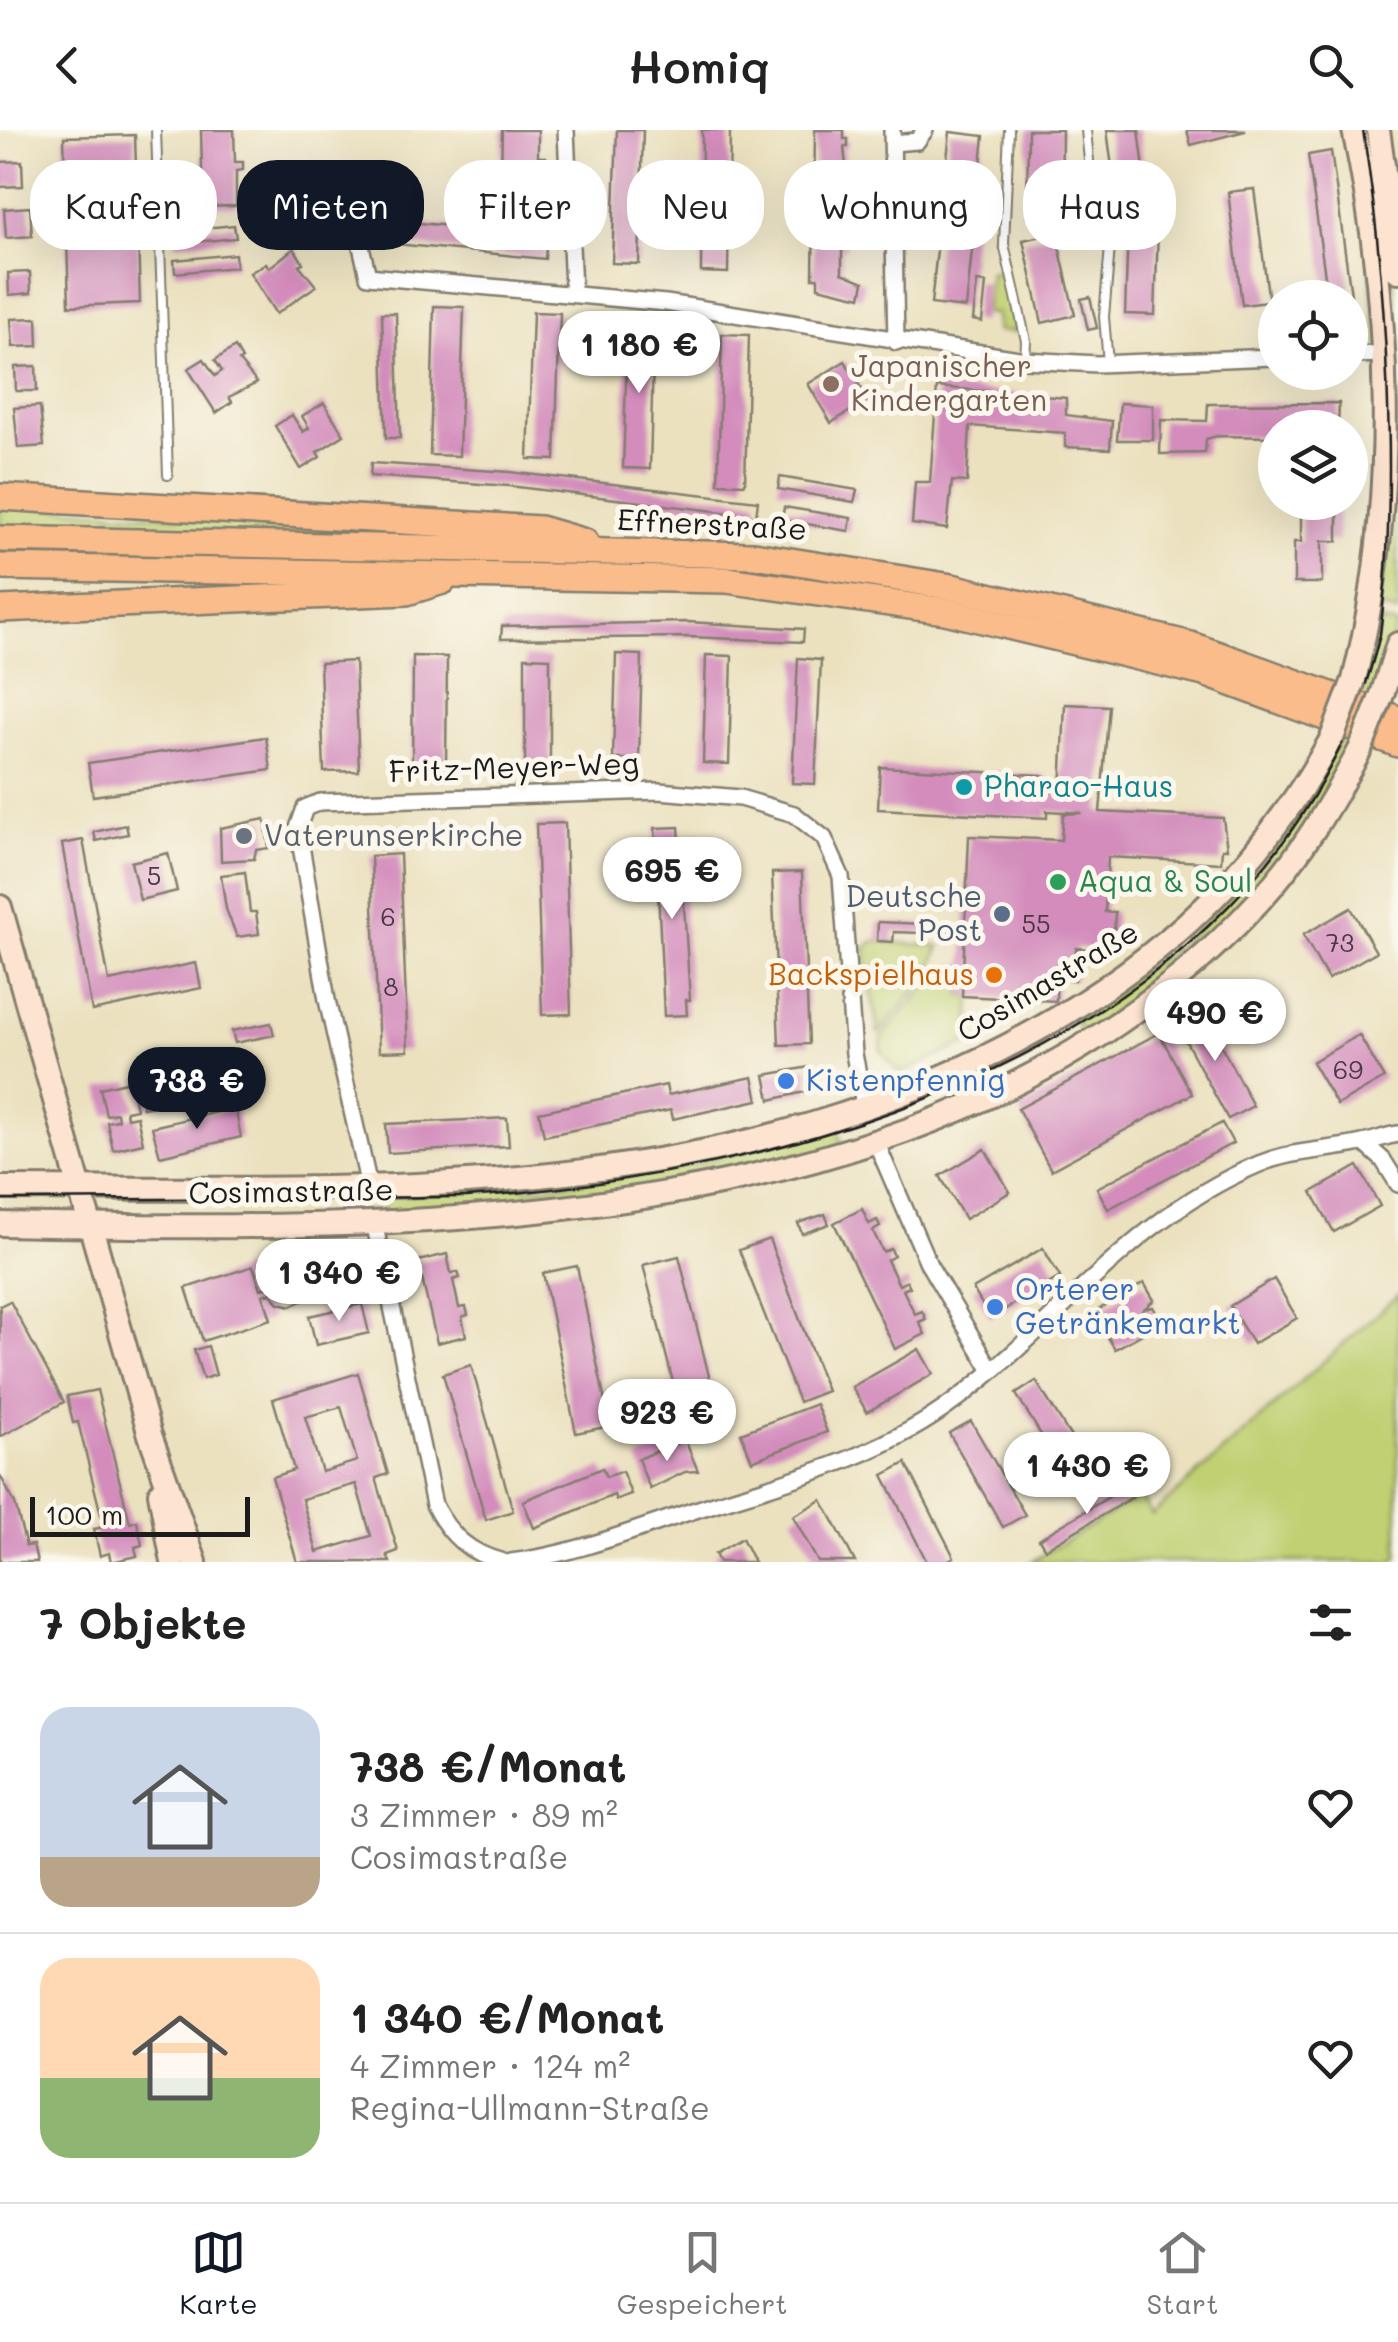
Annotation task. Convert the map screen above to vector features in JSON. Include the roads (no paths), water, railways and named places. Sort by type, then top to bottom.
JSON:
[{"type":"highway","points":[[0,498],[540,529],[618,551]]},
{"type":"highway","name":"Effnerstraße","points":[[0,539],[754,555],[952,588],[1191,645],[1398,719]]},
{"type":"highway","name":"Effnerstraße","points":[[0,567],[727,580],[944,610],[1204,674],[1398,744]]},
{"type":"highway","points":[[0,609],[407,592],[464,574]]},
{"type":"main road","name":"Cosimastraße","points":[[0,1188],[369,1186],[536,1179],[655,1164],[760,1141],[865,1109],[1022,1038],[1120,980],[1170,942],[1238,876],[1274,832],[1332,738],[1354,680],[1371,616],[1383,530],[1382,354],[1354,130]]},
{"type":"main road","points":[[1378,130],[1398,271]]},
{"type":"main road","name":"Cosimastraße","points":[[0,1224],[374,1222],[661,1194],[772,1173],[876,1142],[1014,1084],[1123,1018],[1193,966],[1262,900],[1301,850],[1360,750],[1398,644]]},
{"type":"main road","points":[[0,907],[150,1435],[195,1562]]},
{"type":"main road","points":[[865,1109],[876,1142]]},
{"type":"main road","points":[[150,1435],[173,1562]]},
{"type":"street","points":[[566,130],[573,292]]},
{"type":"street","points":[[896,342],[892,137],[916,141],[925,130]]},
{"type":"street","points":[[362,250],[368,276],[573,292],[784,320],[896,342],[1026,360],[1108,364],[1258,359]]},
{"type":"street","points":[[1368,354],[1382,354]]},
{"type":"street","name":"Fritz-Meyer-Weg","points":[[369,1186],[327,1000],[298,828],[305,808],[320,802],[659,791],[740,798],[794,814],[824,838],[838,863],[854,1054],[865,1109]]},
{"type":"street","points":[[511,1562],[584,1545],[832,1466],[907,1432],[1041,1332],[1127,1245],[1180,1204],[1260,1164],[1318,1147],[1364,1143],[1398,1134]]},
{"type":"street","points":[[876,1142],[928,1264],[992,1371]]},
{"type":"street","points":[[1364,1143],[1383,1160],[1398,1184]]},
{"type":"street","points":[[374,1222],[434,1504],[459,1542],[480,1556],[503,1562]]},
{"type":"lane","points":[[156,130],[168,475]]},
{"type":"lane","points":[[1009,130],[1004,244],[1026,341],[1026,360]]},
{"type":"lane","points":[[1086,130],[1091,181],[1112,223],[1104,317],[1108,364]]},
{"type":"tram line","points":[[0,1200],[466,1197],[605,1182],[747,1155],[888,1113],[1021,1056],[1143,981],[1246,887],[1327,772],[1380,635],[1388,515],[1387,383],[1378,251],[1363,130]]},
{"type":"place","name":"Japanischer Kindergarten","points":[[831,384]]},
{"type":"place","name":"Pharao-Haus","points":[[964,787]]},
{"type":"place","name":"Vaterunserkirche","points":[[244,836]]},
{"type":"place","name":"Aqua & Soul","points":[[1058,882]]},
{"type":"place","name":"Deutsche Post","points":[[1002,914]]},
{"type":"place","name":"Backspielhaus","points":[[994,975]]},
{"type":"place","name":"Kistenpfennig","points":[[786,1081]]},
{"type":"place","name":"Orterer Getränkemarkt","points":[[995,1307]]}]
